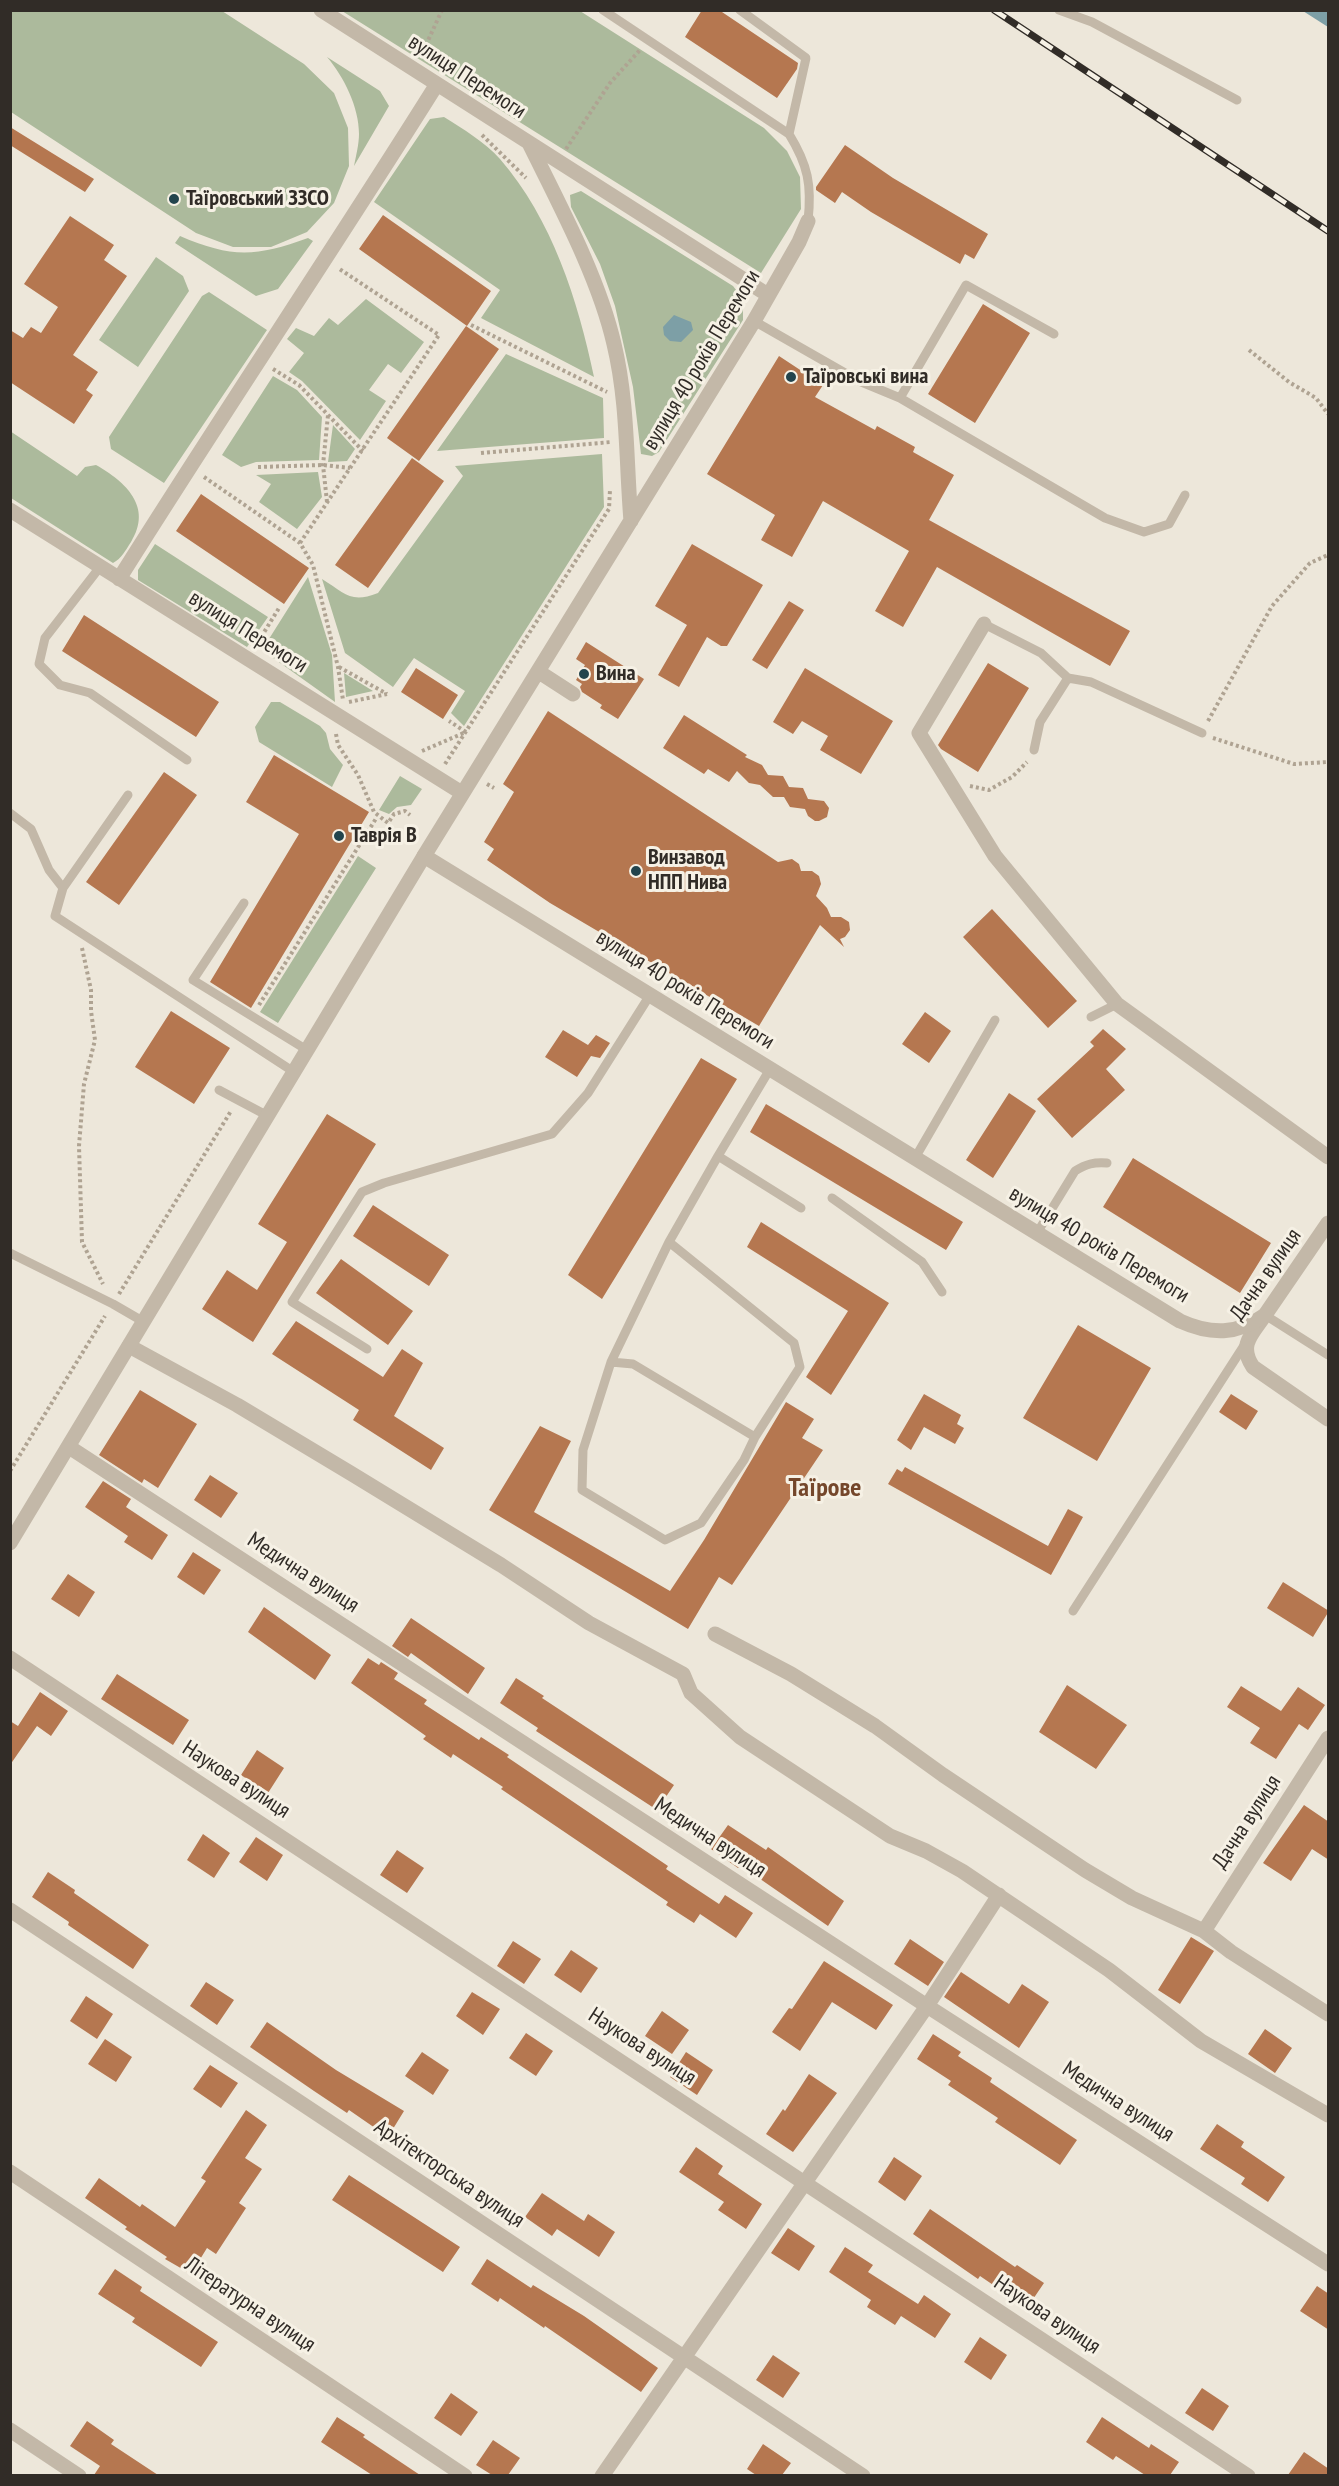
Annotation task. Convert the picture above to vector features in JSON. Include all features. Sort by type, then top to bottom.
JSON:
[{"type":"street","name":"вулиця Перемоги","points":[[321,10],[768,295]]},
{"type":"street","points":[[118,579],[188,467],[325,260],[437,84]]},
{"type":"street","name":"вулиця 40 років Перемоги","points":[[528,143],[589,272],[614,342],[624,400],[631,521]]},
{"type":"street","name":"вулиця 40 років Перемоги","points":[[808,221],[799,242],[754,321],[424,856],[1180,1321],[1213,1332],[1238,1330],[1265,1315]]},
{"type":"street","name":"вулиця Перемоги","points":[[10,510],[462,794]]},
{"type":"street","points":[[984,624],[920,733],[957,790],[995,856],[1117,1004],[1329,1157]]},
{"type":"street","points":[[539,672],[573,694]]},
{"type":"street","points":[[10,1543],[424,856]]},
{"type":"street","name":"Дачна вулиця","points":[[1329,1223],[1245,1344],[1246,1357],[1253,1367],[1329,1419]]},
{"type":"street","points":[[129,1346],[237,1405],[501,1565],[589,1623],[683,1674],[691,1693],[740,1737],[890,1836],[926,1851],[999,1895],[1109,1970],[1200,2041],[1329,2115]]},
{"type":"street","name":"Медична вулиця","points":[[69,1448],[927,2007],[1329,2264]]},
{"type":"street","points":[[715,1634],[791,1674],[875,1726],[943,1775],[1085,1870],[1132,1898],[1204,1931],[1231,1952],[1329,2014]]},
{"type":"street","name":"Наукова вулиця","points":[[10,1658],[1248,2475]]},
{"type":"street","name":"Дачна вулиця","points":[[1204,1931],[1329,1738]]},
{"type":"street","points":[[602,2475],[927,2007],[999,1895]]},
{"type":"street","name":"Архітекторська вулиця","points":[[10,1911],[863,2475]]},
{"type":"street","name":"Літературна вулиця","points":[[10,2172],[465,2475]]},
{"type":"street","points":[[10,2430],[79,2475]]},
{"type":"lane","points":[[603,10],[789,134],[802,154],[808,176],[811,197],[808,221]]},
{"type":"lane","points":[[740,10],[806,58],[789,134]]},
{"type":"lane","points":[[1059,10],[1092,22],[1237,100]]},
{"type":"lane","points":[[900,398],[966,285],[1054,334]]},
{"type":"lane","points":[[754,321],[859,381],[900,398],[1105,518],[1144,532],[1169,524],[1185,495]]},
{"type":"lane","points":[[100,567],[45,638],[39,664],[60,685],[90,693],[187,760]]},
{"type":"lane","points":[[984,624],[1041,653],[1068,678],[1091,681],[1202,733]]},
{"type":"lane","points":[[1034,750],[1040,722],[1068,678]]},
{"type":"lane","points":[[128,795],[63,888],[55,916],[294,1072]]},
{"type":"lane","points":[[10,813],[31,829],[50,870],[63,888]]},
{"type":"lane","points":[[244,903],[194,980],[307,1050]]},
{"type":"lane","points":[[367,1349],[292,1302],[362,1192],[384,1183],[552,1134],[588,1093],[650,995]]},
{"type":"lane","points":[[1091,1017],[1117,1004]]},
{"type":"lane","points":[[915,1158],[995,1020]]},
{"type":"lane","points":[[669,1242],[794,1343],[800,1367],[755,1437],[744,1460],[701,1523],[665,1540],[582,1490],[583,1450],[611,1362],[669,1242],[770,1069]]},
{"type":"lane","points":[[219,1090],[268,1116]]},
{"type":"lane","points":[[718,1156],[801,1208]]},
{"type":"lane","points":[[1037,1233],[1075,1171],[1095,1162],[1107,1163]]},
{"type":"lane","points":[[832,1198],[922,1262],[942,1292]]},
{"type":"lane","points":[[10,1253],[113,1304],[144,1322]]},
{"type":"lane","points":[[1265,1315],[1329,1355]]},
{"type":"lane","points":[[1073,1611],[1245,1344]]},
{"type":"lane","points":[[611,1362],[633,1364],[755,1437]]},
{"type":"path","points":[[414,70],[442,10]]},
{"type":"path","points":[[558,162],[610,83],[649,40]]},
{"type":"path","points":[[476,130],[513,163],[534,191],[546,180]]},
{"type":"path","points":[[300,543],[439,335],[325,260]]},
{"type":"path","points":[[471,325],[610,394],[607,384]]},
{"type":"path","points":[[1249,350],[1289,382],[1316,398],[1329,414]]},
{"type":"path","points":[[258,360],[299,385],[363,451]]},
{"type":"path","points":[[327,502],[323,465],[328,415]]},
{"type":"path","points":[[611,453],[612,433]]},
{"type":"path","points":[[481,453],[612,442]]},
{"type":"path","points":[[258,467],[323,465],[350,468]]},
{"type":"path","points":[[188,467],[300,543],[313,565],[338,667],[344,703],[387,694],[338,667]]},
{"type":"path","points":[[436,777],[609,509],[610,487]]},
{"type":"path","points":[[1329,555],[1310,563],[1272,606],[1202,733],[1223,743],[1294,764],[1329,762]]},
{"type":"path","points":[[248,658],[279,608]]},
{"type":"path","points":[[342,717],[336,735],[338,745],[358,775],[377,817],[388,824],[394,814],[405,811],[410,814]]},
{"type":"path","points":[[449,721],[466,732]]},
{"type":"path","points":[[406,758],[466,732]]},
{"type":"path","points":[[957,790],[963,784],[989,790],[1012,777],[1027,762],[1034,750]]},
{"type":"path","points":[[253,1016],[377,817]]},
{"type":"path","points":[[78,931],[91,990],[95,1040],[84,1084],[79,1146],[82,1242],[113,1304]]},
{"type":"path","points":[[10,1471],[238,1100]]},
{"type":"green space","points":[[10,11],[222,11],[304,64],[334,93],[348,128],[349,166],[334,203],[307,232],[271,247],[233,247],[196,233],[11,112]]},
{"type":"green space","points":[[342,11],[580,11],[764,128],[787,151],[800,177],[801,209],[761,273]]},
{"type":"green space","points":[[327,57],[380,91],[389,106],[354,166],[359,138],[356,113],[345,83]]},
{"type":"green space","points":[[444,117],[474,136],[500,159],[534,208],[548,234],[571,290],[594,377],[481,318],[500,290],[374,202],[430,119]]},
{"type":"green space","points":[[581,191],[733,286],[743,299],[743,320],[659,452],[652,456],[641,454],[633,387],[615,306],[600,264],[571,207],[570,195]]},
{"type":"green space","points":[[180,236],[214,248],[244,252],[273,249],[308,238],[313,241],[278,289],[256,296],[175,243]]},
{"type":"green space","points":[[156,257],[183,276],[189,291],[138,367],[99,340]]},
{"type":"green space","points":[[209,292],[267,330],[164,483],[111,449],[109,437],[202,296]]},
{"type":"green space","points":[[366,299],[424,342],[401,373],[388,364],[369,390],[386,401],[360,440],[302,381],[289,372],[304,353],[287,339],[296,328],[314,336],[329,318],[338,325]]},
{"type":"green space","points":[[506,354],[603,398],[604,438],[437,451]]},
{"type":"green space","points":[[273,376],[297,390],[322,417],[319,460],[256,462],[241,467],[222,455]]},
{"type":"green space","points":[[333,425],[355,449],[347,461],[328,462]]},
{"type":"green space","points":[[10,431],[77,476],[85,467],[96,465],[126,488],[138,507],[139,518],[131,542],[119,559],[113,563],[11,498]]},
{"type":"green space","points":[[602,454],[604,507],[464,726],[451,713],[465,691],[414,658],[393,687],[345,653],[322,579],[354,597],[378,593],[463,476],[455,466]]},
{"type":"green space","points":[[318,472],[322,497],[297,529],[259,502],[271,484],[256,475]]},
{"type":"green space","points":[[155,544],[268,617],[247,647],[138,580],[138,570]]},
{"type":"green space","points":[[308,577],[332,655],[335,702],[262,650]]},
{"type":"green space","points":[[344,673],[373,691],[346,697]]},
{"type":"green space","points":[[271,702],[280,702],[320,726],[326,733],[330,749],[343,765],[332,787],[259,742],[255,727]]},
{"type":"green space","points":[[400,776],[422,789],[411,805],[397,807],[389,814],[379,810]]},
{"type":"green space","points":[[358,856],[376,868],[278,1023],[260,1012]]},
{"type":"water","points":[[1303,11],[1328,11],[1328,27]]},
{"type":"water","points":[[674,315],[691,322],[693,330],[681,342],[670,341],[664,335],[663,327]]},
{"type":"building","points":[[702,10],[719,10],[798,63],[797,69],[777,98],[685,37]]},
{"type":"building","points":[[10,127],[94,179],[85,192],[10,145]]},
{"type":"building","points":[[845,145],[893,178],[988,234],[974,259],[965,254],[960,264],[871,212],[842,192],[835,203],[816,190]]},
{"type":"building","points":[[383,215],[491,291],[467,326],[359,249]]},
{"type":"building","points":[[70,216],[114,245],[104,260],[127,276],[73,355],[98,372],[86,390],[93,395],[74,424],[10,382],[10,330],[23,338],[31,327],[41,333],[58,307],[24,284]]},
{"type":"building","points":[[983,304],[1030,333],[975,423],[928,394]]},
{"type":"building","points":[[466,326],[499,349],[419,461],[387,438]]},
{"type":"building","points":[[779,356],[823,385],[815,397],[875,430],[877,426],[915,447],[913,452],[954,475],[929,520],[1130,631],[1110,666],[937,567],[903,627],[875,611],[909,551],[823,501],[792,557],[761,540],[775,515],[707,474]]},
{"type":"building","points":[[412,458],[444,481],[368,588],[335,565]]},
{"type":"building","points":[[201,494],[309,568],[284,604],[176,531]]},
{"type":"building","points":[[692,544],[763,585],[727,646],[721,646],[707,637],[679,687],[658,675],[687,625],[655,606]]},
{"type":"building","points":[[789,601],[804,610],[767,669],[752,660]]},
{"type":"building","points":[[84,615],[219,702],[196,737],[62,651]]},
{"type":"building","points":[[586,642],[644,679],[618,719],[600,708],[602,705],[582,692],[580,687],[582,684],[576,680],[585,665],[576,659]]},
{"type":"building","points":[[988,663],[1029,688],[978,772],[938,745]]},
{"type":"building","points":[[416,668],[458,695],[443,719],[401,692]]},
{"type":"building","points":[[805,668],[893,721],[861,774],[820,750],[828,736],[802,721],[793,734],[773,722]]},
{"type":"building","name":"Винзавод НПП Нива","points":[[548,711],[778,862],[792,859],[799,864],[801,871],[812,871],[819,876],[821,884],[816,896],[827,908],[831,917],[841,917],[849,922],[850,930],[845,937],[840,939],[844,947],[820,925],[759,1026],[550,903],[487,860],[494,849],[484,842],[514,792],[503,784]]},
{"type":"building","points":[[684,715],[747,755],[745,757],[762,765],[768,775],[783,776],[789,787],[803,788],[808,799],[824,801],[829,808],[827,817],[815,821],[808,816],[805,809],[790,807],[784,797],[773,797],[760,785],[749,783],[737,771],[729,782],[708,769],[704,774],[663,748]]},
{"type":"building","points":[[274,755],[369,812],[251,1008],[210,982],[299,834],[246,802]]},
{"type":"building","points":[[164,772],[197,795],[119,905],[86,882]]},
{"type":"building","points":[[992,909],[1077,1001],[1048,1028],[963,937]]},
{"type":"building","points":[[171,1011],[230,1048],[194,1104],[135,1067]]},
{"type":"building","points":[[925,1012],[951,1031],[929,1063],[902,1044]]},
{"type":"building","points":[[1103,1029],[1126,1049],[1106,1069],[1125,1090],[1072,1138],[1037,1099],[1094,1046],[1090,1042]]},
{"type":"building","points":[[563,1030],[588,1045],[596,1035],[610,1043],[600,1058],[591,1056],[577,1077],[545,1057]]},
{"type":"building","points":[[701,1058],[737,1079],[602,1299],[568,1275]]},
{"type":"building","points":[[1009,1093],[1036,1111],[993,1178],[966,1160]]},
{"type":"building","points":[[766,1104],[963,1222],[946,1250],[750,1132]]},
{"type":"building","points":[[327,1114],[376,1144],[253,1342],[202,1309],[227,1270],[257,1290],[287,1242],[258,1224]]},
{"type":"building","points":[[1133,1158],[1271,1243],[1240,1293],[1103,1207]]},
{"type":"building","points":[[373,1205],[449,1255],[429,1286],[353,1236]]},
{"type":"building","points":[[761,1222],[889,1303],[831,1395],[806,1377],[848,1311],[747,1247]]},
{"type":"building","points":[[341,1259],[413,1311],[388,1345],[316,1293]]},
{"type":"building","points":[[296,1321],[383,1377],[402,1349],[423,1363],[394,1416],[444,1448],[431,1470],[353,1420],[359,1410],[272,1354]]},
{"type":"building","points":[[1078,1325],[1151,1368],[1097,1461],[1023,1418]]},
{"type":"building","points":[[140,1390],[197,1424],[158,1488],[144,1479],[142,1483],[99,1455]]},
{"type":"building","points":[[924,1394],[961,1415],[957,1424],[964,1428],[955,1444],[924,1427],[911,1450],[897,1440]]},
{"type":"building","points":[[1231,1394],[1258,1411],[1246,1430],[1219,1412]]},
{"type":"building","points":[[786,1402],[814,1419],[802,1438],[823,1450],[732,1585],[719,1577],[688,1629],[489,1510],[540,1426],[571,1441],[534,1512],[670,1591],[704,1540]]},
{"type":"building","points":[[905,1467],[1048,1546],[1068,1509],[1083,1517],[1051,1575],[888,1484],[897,1469],[902,1472]]},
{"type":"building","points":[[210,1475],[238,1493],[221,1518],[194,1500]]},
{"type":"building","points":[[103,1481],[131,1499],[126,1507],[168,1535],[152,1560],[124,1542],[128,1536],[85,1507]]},
{"type":"building","points":[[193,1552],[221,1570],[204,1595],[177,1577]]},
{"type":"building","points":[[68,1574],[95,1592],[79,1617],[51,1599]]},
{"type":"building","points":[[1283,1582],[1329,1611],[1313,1637],[1267,1608]]},
{"type":"building","points":[[264,1607],[331,1655],[315,1680],[248,1632]]},
{"type":"building","points":[[411,1618],[485,1668],[468,1694],[411,1653],[408,1657],[392,1646]]},
{"type":"building","points":[[368,1658],[379,1665],[381,1662],[398,1673],[394,1679],[427,1700],[424,1704],[479,1740],[481,1737],[509,1755],[507,1757],[668,1866],[666,1869],[719,1904],[725,1895],[753,1913],[736,1938],[700,1914],[694,1923],[666,1905],[668,1902],[501,1789],[503,1787],[453,1754],[451,1758],[423,1739],[426,1736],[351,1683]]},
{"type":"building","points":[[117,1674],[189,1720],[173,1745],[101,1699]]},
{"type":"building","points":[[516,1678],[544,1696],[542,1698],[674,1785],[657,1810],[536,1731],[538,1728],[500,1703]]},
{"type":"building","points":[[1067,1685],[1127,1725],[1096,1769],[1039,1732]]},
{"type":"building","points":[[1241,1686],[1281,1711],[1298,1687],[1325,1705],[1308,1730],[1299,1724],[1276,1759],[1250,1743],[1260,1728],[1227,1707]]},
{"type":"building","points":[[40,1692],[68,1711],[51,1736],[37,1726],[10,1765],[10,1721],[18,1726]]},
{"type":"building","points":[[257,1750],[284,1768],[268,1793],[241,1775]]},
{"type":"building","points":[[1304,1805],[1329,1822],[1329,1860],[1312,1849],[1291,1881],[1263,1863]]},
{"type":"building","points":[[728,1825],[766,1850],[768,1847],[844,1901],[828,1926],[740,1865],[738,1868],[711,1849]]},
{"type":"building","points":[[203,1834],[230,1853],[214,1878],[187,1860]]},
{"type":"building","points":[[256,1837],[283,1855],[267,1881],[239,1862]]},
{"type":"building","points":[[397,1850],[424,1868],[407,1893],[380,1875]]},
{"type":"building","points":[[48,1872],[149,1945],[133,1969],[68,1925],[69,1922],[32,1897]]},
{"type":"building","points":[[1191,1937],[1214,1951],[1180,2004],[1158,1990]]},
{"type":"building","points":[[910,1939],[944,1962],[928,1986],[894,1964]]},
{"type":"building","points":[[513,1941],[541,1959],[524,1984],[497,1966]]},
{"type":"building","points":[[571,1950],[598,1968],[581,1993],[554,1975]]},
{"type":"building","points":[[824,1961],[893,2005],[876,2030],[832,2002],[800,2051],[772,2032],[789,2008],[792,2009]]},
{"type":"building","points":[[961,1972],[1009,2004],[1022,1984],[1049,2002],[1019,2048],[944,1997]]},
{"type":"building","points":[[206,1982],[234,2000],[217,2025],[190,2006]]},
{"type":"building","points":[[472,1992],[500,2009],[483,2035],[456,2016]]},
{"type":"building","points":[[86,1996],[113,2014],[97,2039],[70,2021]]},
{"type":"building","points":[[662,2011],[689,2030],[672,2054],[645,2036]]},
{"type":"building","points":[[267,2022],[336,2070],[404,2111],[388,2137],[349,2110],[347,2113],[250,2047]]},
{"type":"building","points":[[1265,2029],[1292,2048],[1275,2073],[1248,2054]]},
{"type":"building","points":[[526,2033],[553,2051],[536,2076],[509,2058]]},
{"type":"building","points":[[933,2034],[961,2052],[958,2056],[992,2078],[990,2082],[1077,2140],[1060,2165],[995,2122],[998,2118],[948,2085],[951,2081],[917,2059]]},
{"type":"building","points":[[105,2039],[132,2057],[116,2082],[88,2064]]},
{"type":"building","points":[[422,2052],[449,2070],[433,2095],[405,2076]]},
{"type":"building","points":[[686,2052],[713,2070],[697,2095],[670,2077]]},
{"type":"building","points":[[210,2065],[238,2083],[221,2108],[193,2089]]},
{"type":"building","points":[[809,2074],[837,2093],[793,2152],[766,2134],[783,2109],[785,2111]]},
{"type":"building","points":[[246,2110],[267,2125],[245,2158],[262,2169],[239,2203],[246,2208],[216,2254],[207,2248],[191,2274],[165,2259],[167,2257],[125,2229],[127,2227],[85,2198],[99,2178],[140,2207],[142,2204],[175,2227],[206,2181],[201,2178]]},
{"type":"building","points":[[1217,2124],[1244,2142],[1241,2147],[1285,2177],[1268,2202],[1241,2184],[1245,2178],[1200,2149]]},
{"type":"building","points":[[696,2147],[723,2166],[718,2174],[762,2204],[746,2229],[718,2210],[724,2202],[679,2172]]},
{"type":"building","points":[[894,2157],[922,2176],[905,2201],[878,2182]]},
{"type":"building","points":[[349,2175],[460,2247],[443,2272],[332,2200]]},
{"type":"building","points":[[542,2193],[584,2221],[588,2214],[615,2232],[599,2257],[557,2229],[552,2236],[525,2217]]},
{"type":"building","points":[[930,2209],[1015,2267],[1017,2265],[1044,2283],[1027,2308],[980,2276],[978,2279],[913,2234]]},
{"type":"building","points":[[788,2228],[815,2246],[799,2271],[771,2253]]},
{"type":"building","points":[[845,2247],[873,2265],[868,2272],[918,2304],[924,2295],[951,2314],[935,2338],[901,2316],[895,2325],[867,2307],[871,2300],[829,2272]]},
{"type":"building","points":[[487,2259],[531,2288],[533,2285],[584,2316],[658,2368],[641,2392],[545,2326],[544,2328],[500,2298],[498,2302],[471,2284]]},
{"type":"building","points":[[115,2269],[142,2287],[140,2291],[218,2342],[201,2367],[132,2322],[135,2318],[98,2294]]},
{"type":"building","points":[[1317,2286],[1329,2294],[1329,2330],[1300,2311]]},
{"type":"building","points":[[980,2337],[1007,2355],[991,2380],[964,2362]]},
{"type":"building","points":[[773,2355],[800,2373],[783,2398],[756,2380]]},
{"type":"building","points":[[1202,2388],[1229,2406],[1213,2431],[1185,2413]]},
{"type":"building","points":[[451,2393],[478,2412],[461,2436],[434,2418]]},
{"type":"building","points":[[337,2417],[420,2475],[372,2475],[321,2442]]},
{"type":"building","points":[[1102,2417],[1149,2448],[1151,2444],[1179,2462],[1170,2475],[1145,2475],[1116,2456],[1113,2460],[1086,2442]]},
{"type":"building","points":[[87,2421],[114,2440],[111,2444],[158,2475],[94,2475],[100,2466],[70,2446]]},
{"type":"building","points":[[493,2440],[520,2458],[508,2475],[492,2475],[476,2465]]},
{"type":"building","points":[[763,2444],[791,2463],[782,2475],[756,2475],[747,2469]]},
{"type":"building","points":[[1304,2452],[1329,2469],[1329,2475],[1288,2475]]},
{"type":"railway","points":[[994,10],[1328,231]]},
{"type":"place","name":"Таїровський ЗЗСО","points":[[174,199]]},
{"type":"place","name":"Таїровські вина","points":[[791,377]]},
{"type":"place","name":"Вина","points":[[584,674]]},
{"type":"place","name":"Таврія В","points":[[339,836]]},
{"type":"place","name":"Винзавод НПП Нива","points":[[636,871]]},
{"type":"district","name":"Таїрове","points":[[825,1489]]}]
